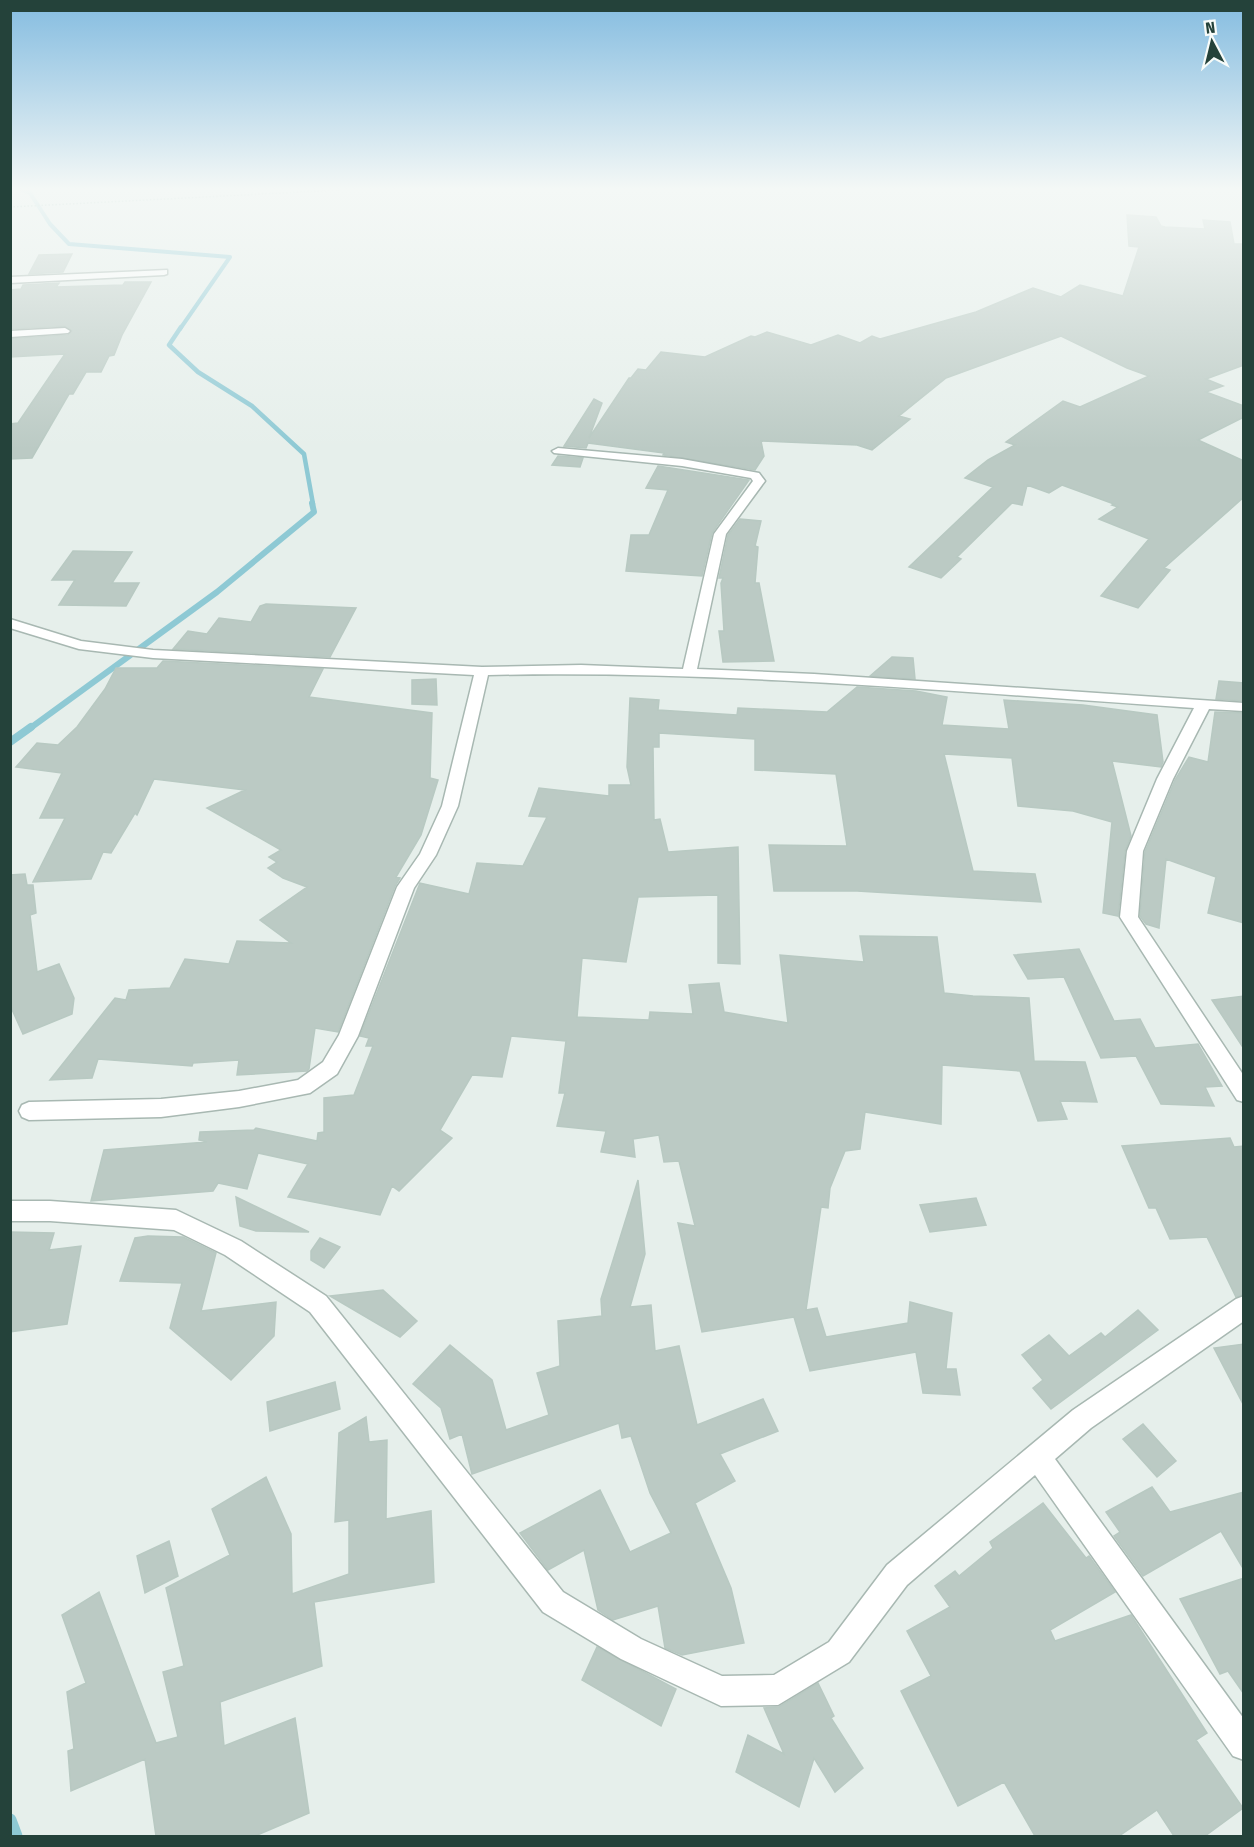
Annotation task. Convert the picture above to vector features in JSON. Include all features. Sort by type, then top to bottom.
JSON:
[{"type":"street","points":[[10,280],[83,276]]},
{"type":"street","points":[[10,334],[65,331]]},
{"type":"street","points":[[558,452],[654,458],[724,468],[755,475],[759,481],[720,534],[689,672]]},
{"type":"street","points":[[10,623],[79,645],[153,654],[482,671],[581,669],[689,672],[905,683],[1244,707]]},
{"type":"street","points":[[29,1111],[161,1108],[239,1099],[303,1088],[330,1068],[348,1036],[406,887],[428,855],[450,806],[482,671]]},
{"type":"street","points":[[1204,704],[1165,779],[1135,851],[1129,917],[1244,1094]]},
{"type":"street","points":[[10,1211],[50,1211],[176,1220],[233,1248],[318,1304],[553,1602],[631,1649],[721,1692],[778,1690],[839,1652],[897,1575],[1082,1419],[1244,1307]]},
{"type":"street","points":[[1038,1457],[1244,1745]]},
{"type":"building","points":[[1129,276],[1244,276],[1244,365],[1206,379],[1223,386],[1206,392],[1244,406],[1244,417],[1198,440],[1244,461],[1244,497],[1164,568],[1170,570],[1138,608],[1101,596],[1149,539],[1099,519],[1118,507],[1112,505],[1114,504],[1062,485],[1049,493],[1027,485],[1022,505],[1012,503],[957,557],[961,559],[941,578],[909,567],[993,487],[965,478],[988,460],[1015,445],[1006,442],[1063,401],[1080,407],[1149,376],[1127,368],[1061,336],[946,378],[899,416],[910,419],[872,450],[857,445],[761,441],[764,456],[755,470],[663,455],[664,453],[588,443],[586,448],[564,446],[594,399],[602,403],[589,438],[629,378],[638,369],[646,370],[661,352],[705,357],[751,336],[755,337],[767,332],[811,345],[838,335],[860,343],[872,336],[880,339],[976,312],[1033,288],[1061,297],[1080,285],[1123,296]]},
{"type":"building","points":[[125,282],[151,282],[122,335],[114,355],[109,356],[101,372],[86,372],[73,394],[69,394],[32,458],[10,459],[10,424],[18,423],[65,354],[10,357],[10,339],[68,335],[72,331],[65,326],[10,329],[10,290],[21,289],[23,285],[59,283],[56,287],[123,285]]},
{"type":"building","points":[[558,456],[583,458],[580,467],[552,465]]},
{"type":"building","points":[[658,466],[749,480],[712,533],[702,576],[626,571],[631,535],[649,535],[668,490],[646,488]]},
{"type":"building","points":[[740,519],[761,521],[755,546],[758,547],[755,583],[759,583],[774,661],[723,662],[719,631],[724,631],[721,583],[723,578],[719,578],[728,535]]},
{"type":"building","points":[[73,551],[132,552],[112,583],[139,583],[126,606],[59,605],[75,580],[52,580]]},
{"type":"building","points":[[266,604],[356,608],[330,657],[173,649],[188,631],[207,634],[219,618],[251,622],[260,606]]},
{"type":"building","points":[[892,657],[913,658],[915,679],[870,676]]},
{"type":"building","points":[[163,661],[323,669],[309,697],[432,713],[430,778],[438,780],[421,835],[396,877],[400,878],[338,1032],[315,1028],[307,1071],[237,1075],[239,1060],[193,1063],[192,1066],[98,1059],[92,1078],[50,1080],[115,998],[126,1000],[129,990],[170,988],[185,959],[229,964],[237,941],[291,943],[260,920],[307,887],[283,878],[268,868],[277,862],[269,857],[281,850],[207,808],[245,790],[154,779],[137,815],[135,813],[111,853],[103,852],[91,879],[33,882],[65,818],[40,818],[62,773],[16,767],[37,743],[58,745],[77,727],[105,689],[116,668],[157,668]]},
{"type":"building","points":[[436,679],[437,705],[412,704],[412,680]]},
{"type":"building","points":[[1219,681],[1244,683],[1244,701],[1216,699]]},
{"type":"building","points":[[857,687],[916,691],[947,697],[942,725],[1009,729],[1004,700],[1083,705],[1157,715],[1163,762],[1161,767],[1112,761],[1131,836],[1125,851],[1118,916],[1103,913],[1112,822],[1073,811],[1018,806],[1012,758],[944,754],[973,871],[1035,874],[1041,902],[857,891],[774,891],[769,845],[847,846],[836,774],[755,770],[755,739],[659,733],[659,747],[653,747],[654,820],[660,819],[668,852],[738,847],[740,964],[718,963],[718,895],[638,897],[626,962],[582,958],[577,1017],[649,1020],[650,1012],[693,1014],[689,985],[719,983],[724,1012],[788,1023],[780,955],[864,962],[860,936],[937,937],[944,993],[1029,998],[1034,1061],[1085,1062],[1097,1102],[1060,1101],[1067,1119],[1038,1121],[1020,1071],[942,1065],[941,1124],[865,1112],[860,1149],[845,1151],[830,1188],[828,1208],[821,1207],[806,1310],[817,1308],[826,1337],[908,1323],[910,1302],[952,1313],[946,1369],[956,1369],[960,1395],[923,1393],[916,1352],[810,1371],[794,1317],[702,1332],[678,1223],[695,1226],[679,1161],[664,1162],[659,1135],[633,1139],[635,1157],[601,1152],[606,1131],[557,1126],[565,1093],[559,1093],[566,1041],[511,1036],[502,1077],[472,1075],[440,1130],[452,1138],[399,1191],[392,1186],[380,1215],[288,1197],[308,1164],[258,1153],[247,1189],[218,1183],[213,1191],[91,1201],[104,1150],[207,1142],[199,1140],[200,1132],[254,1130],[256,1128],[317,1141],[318,1133],[324,1132],[324,1098],[354,1095],[373,1046],[366,1046],[369,1038],[360,1036],[420,883],[469,894],[477,863],[523,866],[547,817],[529,816],[539,788],[609,796],[609,785],[631,785],[627,767],[630,698],[659,700],[658,710],[737,715],[738,708],[827,712]]},
{"type":"building","points":[[1215,712],[1244,713],[1244,923],[1208,913],[1216,877],[1166,859],[1159,928],[1146,924],[1140,916],[1145,852],[1175,780],[1189,757],[1208,762]]},
{"type":"building","points":[[25,874],[27,885],[33,885],[36,913],[30,915],[37,972],[59,964],[74,998],[72,1014],[23,1034],[10,1005],[10,875]]},
{"type":"building","points":[[1079,949],[1114,1021],[1140,1019],[1155,1048],[1198,1044],[1222,1086],[1205,1087],[1214,1106],[1161,1104],[1136,1056],[1101,1058],[1064,977],[1028,979],[1014,955]]},
{"type":"building","points":[[1244,996],[1244,1049],[1212,1000]]},
{"type":"building","points":[[1230,1138],[1234,1147],[1244,1146],[1244,1294],[1236,1297],[1207,1237],[1170,1239],[1156,1208],[1149,1208],[1122,1146]]},
{"type":"building","points":[[638,1180],[645,1254],[630,1307],[651,1305],[655,1351],[679,1346],[697,1425],[763,1399],[778,1431],[720,1454],[735,1481],[695,1503],[731,1588],[744,1643],[682,1655],[665,1648],[658,1606],[613,1620],[598,1610],[584,1550],[548,1570],[520,1533],[600,1490],[630,1552],[671,1533],[650,1493],[631,1436],[622,1438],[619,1423],[472,1474],[462,1434],[450,1439],[441,1408],[413,1384],[450,1345],[492,1380],[506,1430],[549,1415],[537,1373],[560,1366],[558,1321],[602,1316],[601,1299]]},
{"type":"building","points":[[236,1197],[309,1232],[256,1231],[240,1226]]},
{"type":"building","points":[[976,1198],[986,1225],[930,1232],[920,1205]]},
{"type":"building","points":[[10,1232],[54,1233],[49,1250],[81,1246],[67,1324],[10,1332]]},
{"type":"building","points":[[183,1237],[216,1253],[201,1311],[276,1302],[274,1336],[231,1380],[170,1328],[182,1283],[120,1281],[135,1238]]},
{"type":"building","points":[[320,1238],[340,1247],[324,1268],[311,1260],[311,1251]]},
{"type":"building","points":[[383,1290],[417,1321],[400,1337],[330,1296]]},
{"type":"building","points":[[1138,1310],[1158,1330],[1051,1409],[1033,1388],[1043,1380],[1022,1355],[1049,1335],[1069,1356],[1101,1333],[1105,1337]]},
{"type":"building","points":[[1244,1344],[1244,1406],[1214,1348]]},
{"type":"building","points":[[335,1382],[340,1409],[270,1431],[267,1402]]},
{"type":"building","points":[[366,1417],[369,1442],[387,1440],[386,1519],[431,1511],[434,1582],[314,1602],[322,1666],[220,1702],[224,1746],[295,1718],[309,1813],[255,1836],[156,1836],[145,1759],[71,1791],[68,1751],[74,1749],[67,1692],[86,1683],[62,1615],[99,1592],[156,1743],[178,1737],[163,1672],[184,1666],[166,1588],[230,1555],[212,1509],[266,1477],[291,1534],[292,1594],[349,1574],[349,1520],[335,1522],[339,1433]]},
{"type":"building","points":[[1143,1424],[1176,1461],[1157,1477],[1123,1439]]},
{"type":"building","points":[[1152,1487],[1170,1512],[1244,1492],[1244,1570],[1221,1531],[1143,1576],[1114,1536],[1120,1532],[1106,1512]]},
{"type":"building","points":[[1043,1503],[1086,1558],[1089,1556],[1115,1592],[1050,1630],[1055,1641],[1131,1615],[1207,1733],[1196,1740],[1243,1808],[1205,1836],[1174,1836],[1157,1810],[1119,1836],[1035,1836],[1004,1782],[958,1806],[901,1691],[931,1676],[907,1631],[950,1607],[935,1586],[955,1571],[959,1576],[993,1548],[990,1542]]},
{"type":"building","points":[[169,1541],[178,1576],[145,1593],[137,1556]]},
{"type":"building","points":[[1244,1578],[1244,1694],[1228,1671],[1220,1674],[1180,1599]]},
{"type":"building","points":[[597,1647],[676,1689],[661,1726],[582,1680]]},
{"type":"building","points":[[818,1683],[834,1716],[831,1718],[863,1768],[835,1792],[814,1758],[799,1807],[736,1772],[748,1735],[784,1754],[764,1708],[779,1707]]},
{"type":"waterway","points":[[180,329],[217,276]]},
{"type":"waterway","points":[[181,327],[169,345],[198,372],[252,406],[304,454],[313,504]]},
{"type":"waterway","points":[[29,729],[217,592],[314,512],[312,503]]},
{"type":"waterway","points":[[10,742],[31,727]]},
{"type":"waterway","points":[[10,1820],[16,1836]]}]
